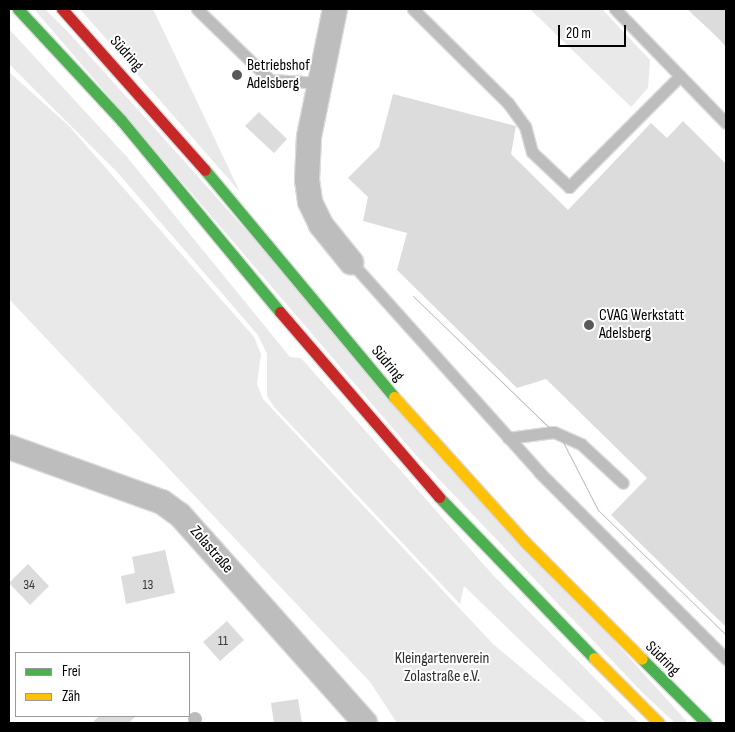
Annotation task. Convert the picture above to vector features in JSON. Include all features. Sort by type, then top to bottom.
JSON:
[{"type":"main road","points":[[18,9],[121,120],[374,425],[500,564],[659,723]]},
{"type":"main road","name":"Südring","points":[[62,9],[146,100],[398,403],[525,542],[706,723]]},
{"type":"street","points":[[335,9],[322,83],[309,137],[310,202],[321,225],[351,262]]},
{"type":"street","name":"Zolastraße","points":[[9,447],[162,502],[180,515],[365,723]]},
{"type":"lane","points":[[197,9],[270,80],[322,83]]},
{"type":"lane","points":[[413,9],[508,103],[525,126],[532,152],[569,187],[680,76]]},
{"type":"lane","points":[[615,9],[726,123]]},
{"type":"lane","points":[[351,262],[508,438],[723,654]]},
{"type":"lane","points":[[508,438],[554,432],[581,444],[622,483]]},
{"type":"green space","points":[[34,9],[45,9],[70,34],[688,723],[675,723],[643,693],[414,453]]},
{"type":"green space","points":[[80,9],[153,9],[240,192]]},
{"type":"green space","points":[[530,9],[602,9],[650,60],[648,88],[631,107]]},
{"type":"green space","points":[[9,29],[127,157],[290,357],[301,358],[493,575],[639,723],[606,723],[464,586],[460,604],[275,408],[267,396],[267,354],[258,335],[117,172],[9,64]]},
{"type":"green space","name":"Kleingartenverein Zolastraße e.V.","points":[[9,72],[69,126],[254,337],[261,354],[257,384],[263,399],[494,645],[588,723],[397,723],[370,682],[9,299]]},
{"type":"shaded area","points":[[195,712],[201,716],[200,724],[195,726],[190,724],[188,719],[190,714]]},
{"type":"building","points":[[687,9],[726,9],[726,47],[717,37]]},
{"type":"building","name":"CVAG Werkstatt Adelsberg","points":[[393,94],[516,126],[511,154],[568,210],[651,123],[667,138],[683,121],[726,164],[726,627],[611,515],[647,478],[546,379],[517,388],[397,270],[407,233],[363,221],[368,197],[348,178],[379,147]]},
{"type":"building","points":[[259,112],[287,139],[274,153],[245,126]]},
{"type":"building","points":[[165,550],[175,593],[126,604],[121,576],[135,573],[132,557]]},
{"type":"building","points":[[28,564],[49,586],[30,605],[9,583]]},
{"type":"building","points":[[227,621],[244,640],[220,661],[203,642]]},
{"type":"building","points":[[298,699],[302,723],[274,723],[271,703]]},
{"type":"building","points":[[98,717],[135,717],[129,723],[92,723]]},
{"type":"tram line","points":[[413,296],[562,440],[598,510],[726,635]]},
{"type":"traffic: fast","points":[[18,9],[121,120],[280,312]]},
{"type":"traffic: fast","points":[[205,170],[394,397]]},
{"type":"traffic: fast","points":[[439,497],[594,658]]},
{"type":"traffic: fast","points":[[642,659],[706,723]]},
{"type":"traffic: slow","points":[[394,397],[525,542],[642,659]]},
{"type":"traffic: slow","points":[[594,658],[659,723]]},
{"type":"traffic: jam","points":[[62,9],[205,170]]},
{"type":"traffic: jam","points":[[280,312],[439,497]]},
{"type":"place","name":"Betriebshof Adelsberg","points":[[237,75]]},
{"type":"place","name":"CVAG Werkstatt Adelsberg","points":[[589,325]]}]
